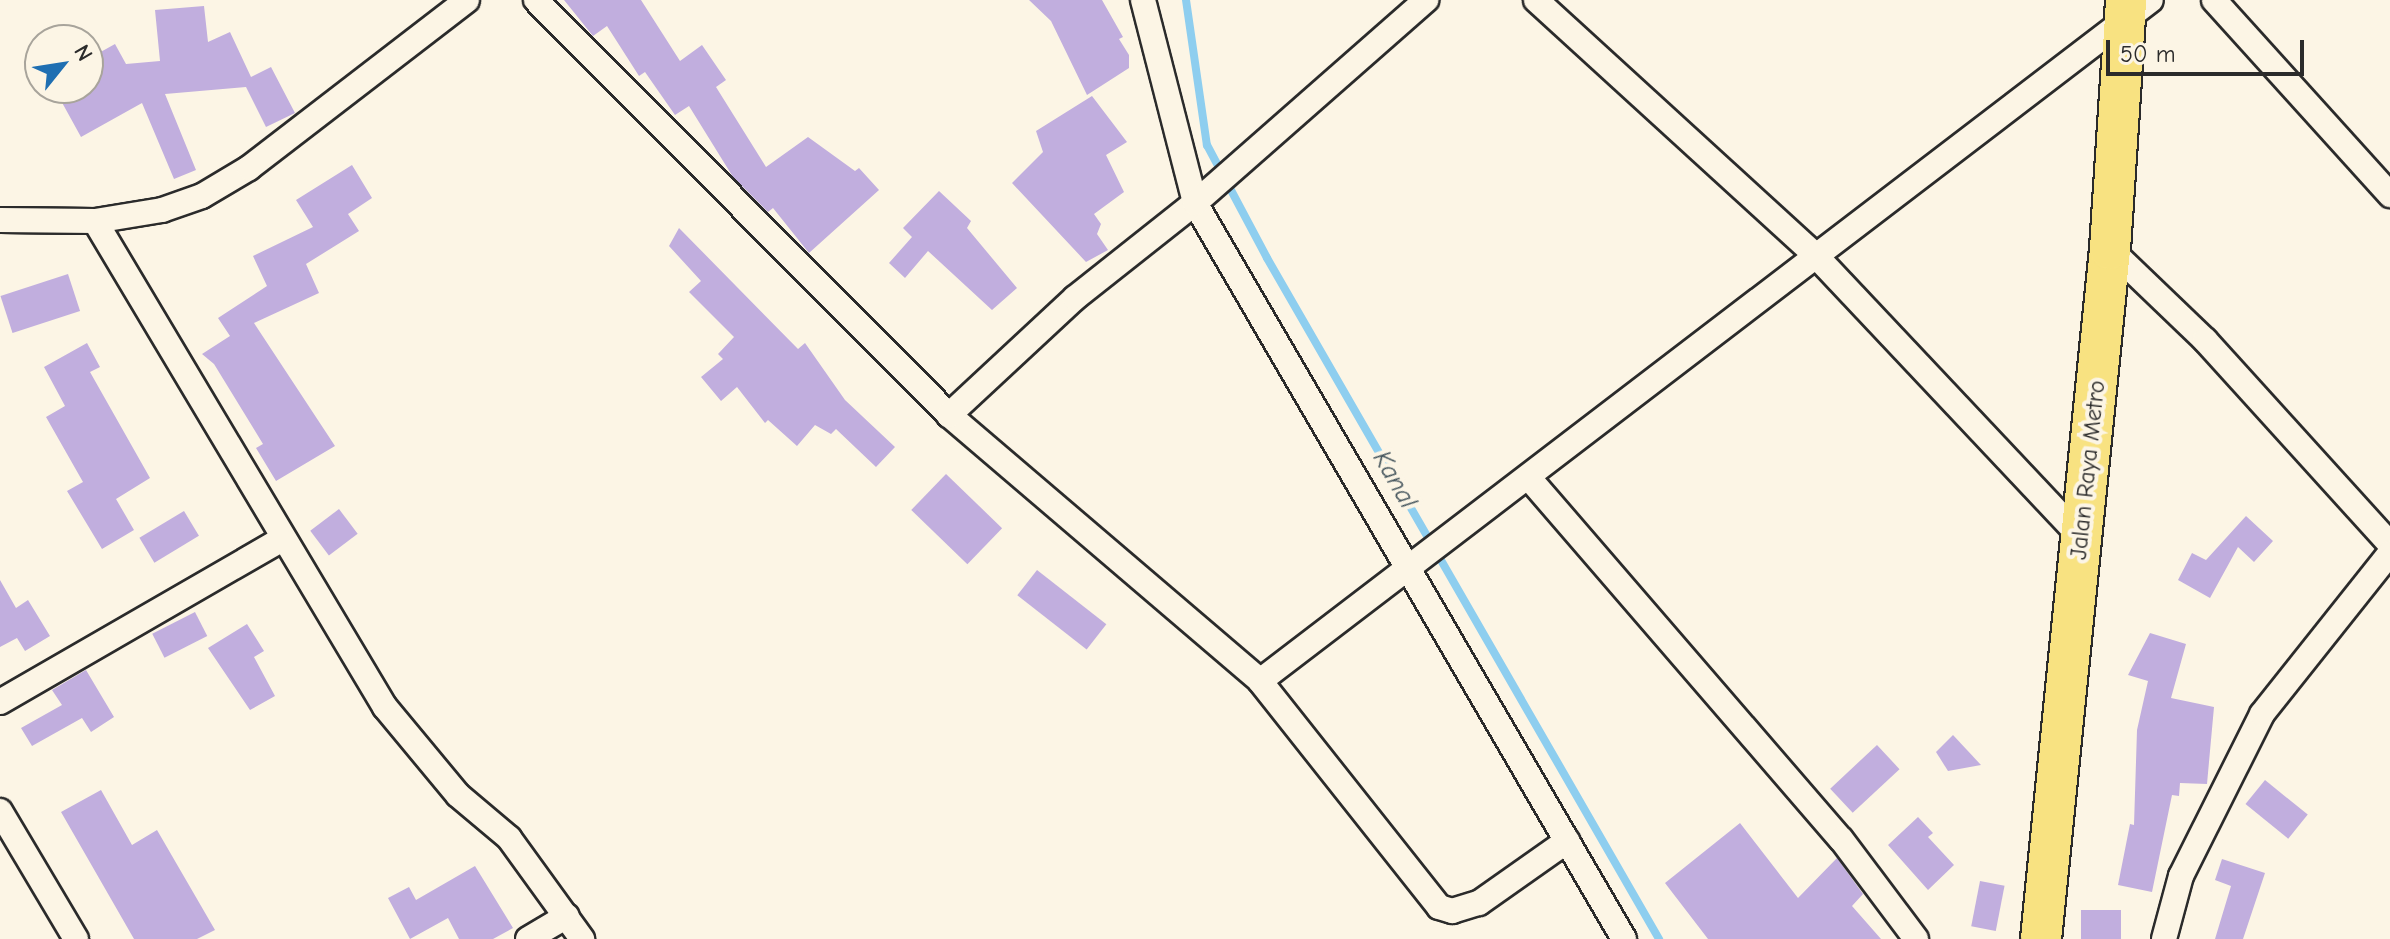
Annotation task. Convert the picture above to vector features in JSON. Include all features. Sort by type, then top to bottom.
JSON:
[{"type":"highway","name":"Jalan Raya Metro","points":[[2041,939],[2134,7]]},
{"type":"street","points":[[0,220],[95,221],[162,210],[202,196],[249,168],[467,0]]},
{"type":"street","points":[[536,0],[949,415],[1260,681],[1439,907],[1452,911],[1479,903],[1567,841]]},
{"type":"street","points":[[1143,0],[1195,203],[1418,562],[1567,841],[1624,939]]},
{"type":"street","points":[[949,415],[1075,298],[1195,203],[1426,0]]},
{"type":"street","points":[[1536,0],[1817,257],[2081,537]]},
{"type":"street","points":[[2214,0],[2390,195]]},
{"type":"street","points":[[1260,681],[1454,537],[2134,7]]},
{"type":"street","points":[[95,221],[281,540],[385,707],[458,795],[509,838],[582,939]]},
{"type":"street","points":[[2110,249],[2205,340],[2390,544]]},
{"type":"street","points":[[1529,478],[1841,839],[1916,939]]},
{"type":"street","points":[[0,702],[281,540]]},
{"type":"street","points":[[2164,939],[2181,876],[2262,714],[2390,553]]},
{"type":"street","points":[[0,811],[76,939]]},
{"type":"street","points":[[528,939],[567,916]]},
{"type":"building","points":[[564,0],[641,0],[680,61],[702,45],[726,80],[716,87],[766,167],[808,137],[855,171],[859,168],[879,190],[809,253],[773,208],[768,212],[733,177],[689,106],[675,115],[645,72],[639,76],[607,26],[593,36]]},
{"type":"building","points":[[1029,0],[1102,0],[1123,37],[1119,39],[1129,55],[1129,68],[1087,95],[1051,21]]},
{"type":"building","points":[[204,6],[208,42],[230,32],[251,77],[271,67],[295,113],[266,127],[246,87],[165,94],[196,170],[174,179],[142,103],[81,137],[63,104],[104,104],[104,50],[115,44],[126,64],[160,61],[155,10]]},
{"type":"building","points":[[1092,96],[1127,142],[1106,155],[1124,192],[1094,214],[1101,224],[1097,234],[1108,250],[1086,262],[1012,183],[1043,152],[1036,131]]},
{"type":"building","points":[[352,165],[372,198],[348,214],[359,231],[306,264],[319,293],[254,323],[335,446],[276,481],[256,448],[263,444],[214,364],[202,354],[230,336],[218,318],[267,286],[253,256],[313,227],[296,200]]},
{"type":"building","points":[[939,191],[971,221],[967,228],[1017,288],[992,310],[928,251],[905,278],[889,263],[912,237],[903,228]]},
{"type":"building","points":[[679,228],[798,349],[805,343],[845,400],[895,447],[876,467],[836,429],[831,434],[815,425],[797,446],[768,420],[765,423],[737,387],[721,401],[701,377],[723,359],[718,354],[734,337],[689,292],[701,281],[669,246]]},
{"type":"building","points":[[68,274],[80,311],[13,333],[0,296]]},
{"type":"building","points":[[87,343],[100,367],[90,372],[150,478],[116,499],[134,530],[102,549],[67,491],[83,482],[46,417],[65,406],[44,367]]},
{"type":"building","points":[[946,474],[1002,528],[967,564],[911,510]]},
{"type":"building","points":[[339,509],[358,534],[329,555],[310,531]]},
{"type":"building","points":[[184,511],[199,536],[154,563],[139,538]]},
{"type":"building","points":[[2246,516],[2273,541],[2254,562],[2238,547],[2210,598],[2178,580],[2192,553],[2206,560]]},
{"type":"building","points":[[1037,570],[1106,624],[1087,649],[1017,595]]},
{"type":"building","points":[[0,580],[16,608],[28,600],[50,636],[25,651],[17,638],[0,647]]},
{"type":"building","points":[[195,612],[207,636],[164,658],[152,634]]},
{"type":"building","points":[[247,624],[264,651],[254,657],[275,696],[250,710],[208,648]]},
{"type":"building","points":[[2150,633],[2186,644],[2171,698],[2214,707],[2207,784],[2180,783],[2179,796],[2172,795],[2152,892],[2118,885],[2130,824],[2134,825],[2137,730],[2148,681],[2128,675]]},
{"type":"building","points":[[86,670],[114,717],[91,732],[82,718],[32,746],[21,728],[62,705],[52,690]]},
{"type":"building","points":[[1953,735],[1981,765],[1948,771],[1936,752]]},
{"type":"building","points":[[1877,745],[1900,769],[1853,813],[1830,789]]},
{"type":"building","points":[[2265,780],[2308,815],[2288,839],[2245,804]]},
{"type":"building","points":[[101,790],[132,845],[157,830],[215,930],[197,939],[134,939],[61,812]]},
{"type":"building","points":[[1918,817],[1933,833],[1928,837],[1954,865],[1928,890],[1888,845]]},
{"type":"building","points":[[1740,823],[1798,898],[1837,858],[1863,894],[1852,906],[1881,939],[1708,939],[1665,883]]},
{"type":"building","points":[[2222,859],[2265,873],[2243,939],[2215,939],[2231,886],[2215,880]]},
{"type":"building","points":[[475,866],[513,928],[493,939],[459,939],[448,918],[410,939],[388,898],[409,887],[416,900]]},
{"type":"building","points":[[1980,881],[2005,886],[1996,931],[1971,926]]},
{"type":"building","points":[[2081,910],[2121,910],[2121,939],[2081,939]]},
{"type":"waterway","name":"Kanal","points":[[1186,0],[1207,145],[1267,258],[1659,939]]}]
